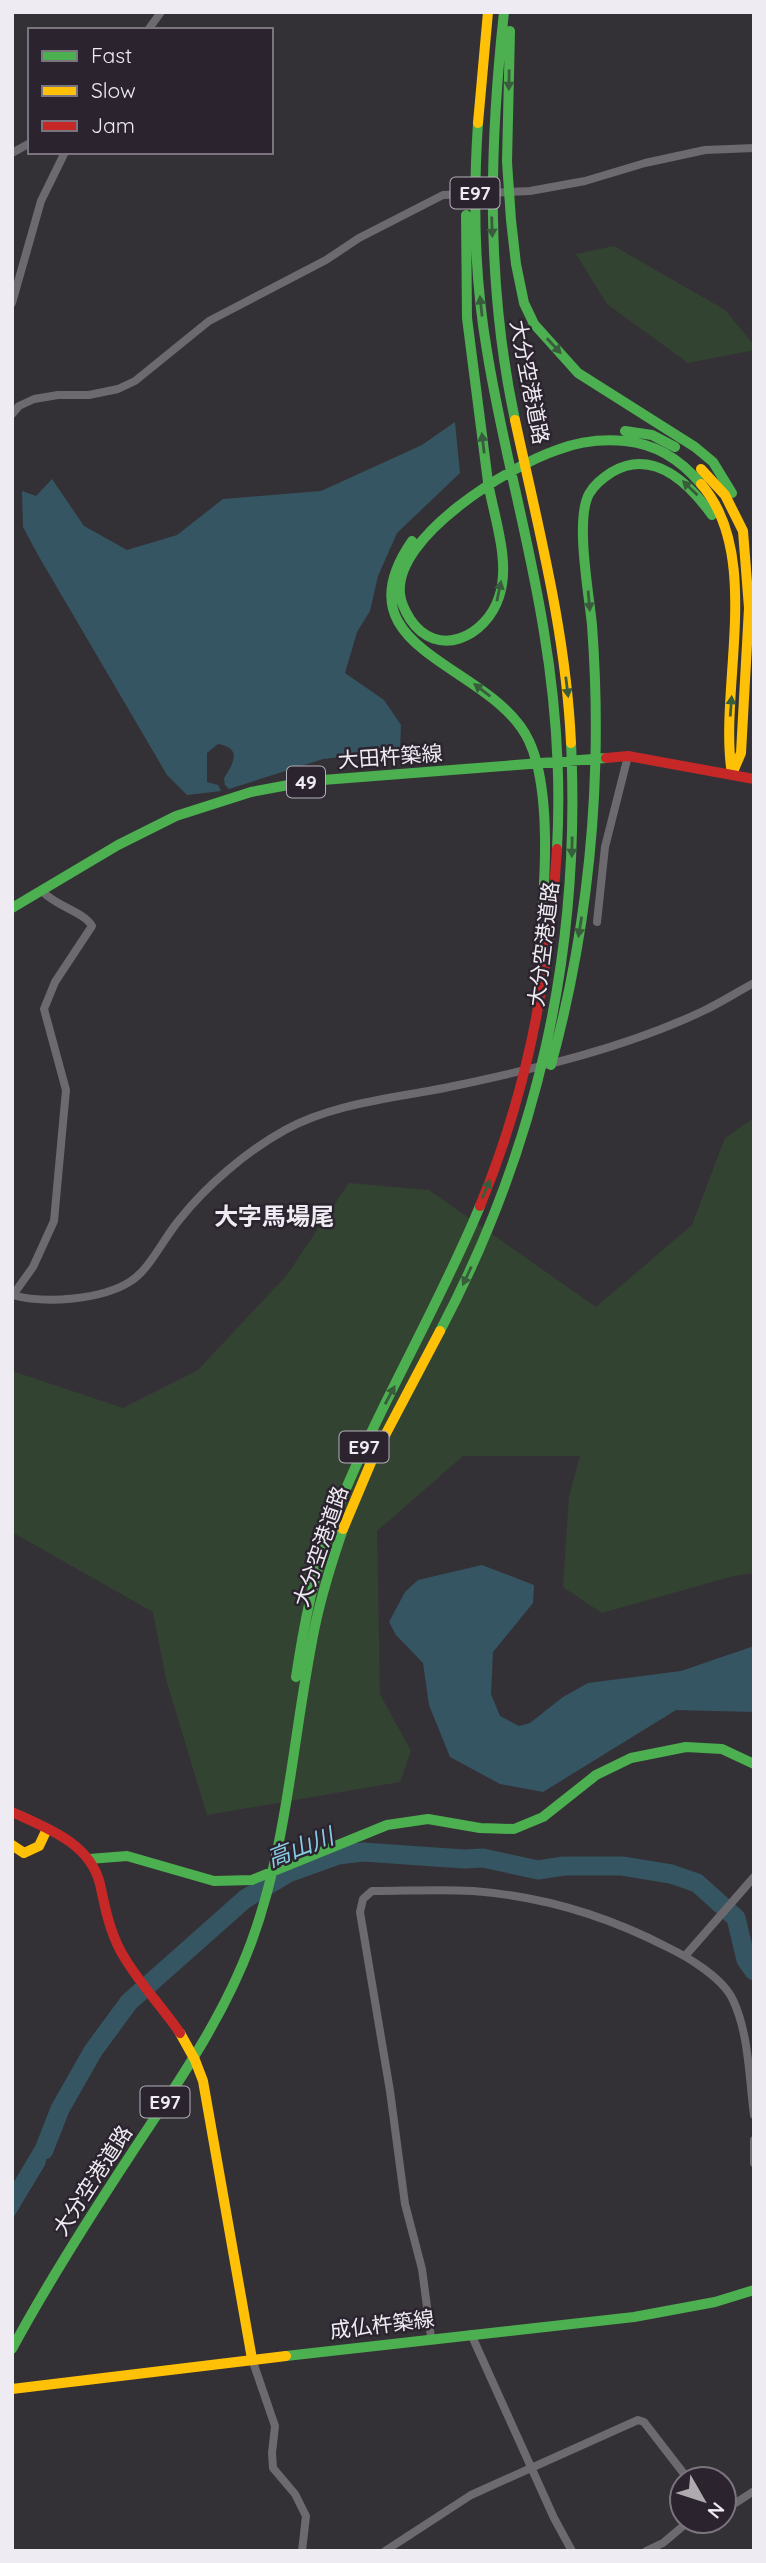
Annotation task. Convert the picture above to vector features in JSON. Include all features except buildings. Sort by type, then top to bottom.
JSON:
[{"type":"main road","name":"大分空港道路","points":[[280,1837],[298,1655],[320,1556],[356,1462],[467,1237],[497,1163],[523,1079],[549,945],[554,899],[558,779],[546,646],[491,374],[478,276],[475,186],[488,12]]},
{"type":"main road","name":"大分空港道路","points":[[12,2350],[85,2224],[187,2069],[234,1983],[252,1941],[268,1892],[280,1837],[315,1620],[335,1546],[364,1477],[465,1281],[494,1214],[529,1113],[549,1036],[561,975],[571,879],[572,750],[567,687],[555,600],[506,372],[495,279],[491,188],[492,135],[504,12]]},
{"type":"main road","points":[[511,12],[507,162],[510,220],[524,303],[534,324],[578,373],[678,435],[713,462],[728,485],[738,508],[743,531],[749,608],[741,753],[733,774]]},
{"type":"main road","points":[[484,46],[467,169],[467,314],[472,359],[492,511],[501,558],[502,584],[489,620],[477,632],[457,641],[427,636],[402,609],[400,583],[405,567],[419,545],[440,521],[463,501],[536,457],[580,442],[635,441],[659,449],[678,459],[697,476],[723,518],[730,543],[734,656],[728,753],[733,774]]},
{"type":"main road","points":[[523,1079],[541,923],[543,866],[540,791],[535,756],[528,739],[504,708],[477,685],[416,645],[400,625],[391,607],[391,573],[417,533],[467,489],[533,450],[573,434],[627,431],[652,435],[680,450],[726,495],[743,531]]},
{"type":"main road","points":[[494,1214],[544,1088],[573,973],[585,897],[596,743],[594,666],[583,533],[588,496],[602,479],[617,467],[639,462],[657,466],[678,477],[702,500],[730,543]]},
{"type":"main road","name":"大田杵築線","points":[[12,908],[118,845],[176,816],[251,792],[310,781],[628,756],[754,779]]},
{"type":"main road","points":[[89,1859],[127,1856],[214,1881],[252,1880],[387,1825],[428,1819],[480,1828],[514,1829],[543,1817],[596,1775],[631,1758],[698,1747],[722,1749],[754,1764]]},
{"type":"main road","points":[[12,1812],[47,1829],[89,1859],[110,1929],[122,1955],[196,2057],[203,2081],[252,2359]]},
{"type":"main road","points":[[12,1845],[24,1853],[39,1846],[47,1829]]},
{"type":"main road","name":"成仏杵築線","points":[[12,2389],[432,2337],[622,2318],[727,2299],[754,2290]]},
{"type":"street","points":[[149,28],[161,12]]},
{"type":"street","points":[[12,153],[28,144]]},
{"type":"street","points":[[12,414],[19,406],[34,399],[58,395],[89,395],[127,385],[209,321],[443,195],[530,191],[585,181],[645,163],[705,150],[754,148]]},
{"type":"street","points":[[12,303],[41,201],[64,154]]},
{"type":"street","points":[[597,922],[605,847],[628,756]]},
{"type":"street","points":[[43,892],[52,902],[88,920],[92,926],[55,982],[44,1009],[66,1090],[54,1220],[33,1267],[12,1295],[33,1300],[72,1298],[112,1290],[132,1281],[196,1200],[232,1167],[282,1132],[306,1119],[336,1110],[456,1086],[600,1050],[646,1035],[703,1011],[754,983]]},
{"type":"street","points":[[685,1956],[754,1877]]},
{"type":"street","points":[[432,2337],[422,2269],[405,2204],[390,2091],[360,1912],[363,1899],[372,1891],[471,1891],[511,1895],[593,1915],[634,1930],[685,1956],[708,1973],[732,1998],[743,2037],[754,2115]]},
{"type":"street","points":[[754,2140],[754,2163]]},
{"type":"street","points":[[471,2334],[572,2551]]},
{"type":"street","points":[[252,2359],[275,2426],[273,2468],[295,2494],[306,2516],[303,2550]]},
{"type":"street","points":[[385,2551],[471,2495],[638,2420],[644,2422],[677,2465]]},
{"type":"street","points":[[738,2501],[754,2491]]},
{"type":"street","points":[[646,2551],[672,2535]]},
{"type":"green space","points":[[614,246],[725,310],[754,345],[754,350],[688,363],[607,304],[576,254]]},
{"type":"green space","points":[[754,1118],[754,1573],[733,1576],[602,1613],[563,1587],[569,1497],[580,1456],[463,1456],[377,1531],[380,1694],[411,1751],[400,1782],[207,1815],[166,1679],[153,1612],[12,1532],[12,1371],[123,1408],[198,1370],[287,1275],[349,1183],[429,1190],[596,1307],[692,1225],[725,1138]]},
{"type":"water","points":[[455,422],[460,473],[397,533],[378,576],[370,611],[357,632],[345,673],[384,700],[401,725],[400,750],[323,759],[229,789],[224,778],[234,757],[231,749],[218,744],[207,753],[207,782],[218,785],[221,791],[187,795],[167,775],[38,555],[23,527],[22,491],[36,496],[52,479],[84,526],[127,550],[177,535],[223,499],[321,491],[422,445]]},
{"type":"water","points":[[482,1565],[534,1585],[533,1603],[493,1652],[491,1694],[500,1716],[519,1726],[530,1723],[563,1697],[588,1683],[681,1671],[754,1646],[754,1712],[676,1710],[543,1792],[500,1784],[450,1757],[429,1705],[423,1663],[396,1635],[389,1622],[405,1592],[418,1580]]},
{"type":"water","points":[[57,2115],[45,2165],[12,2220],[12,2185]]},
{"type":"waterway","name":"高山川","points":[[44,2150],[60,2109],[93,2051],[129,2002],[245,1899],[288,1873],[338,1855],[363,1852],[483,1858],[538,1870],[564,1866],[622,1866],[671,1874],[697,1883],[736,1918],[746,1960],[754,1971]]},
{"type":"traffic: fast","points":[[504,12],[495,115],[493,217],[499,319],[515,420]]},
{"type":"traffic: fast","points":[[510,31],[507,162],[511,220],[524,303],[534,324],[578,373],[695,447],[713,462],[732,493]]},
{"type":"traffic: fast","points":[[478,123],[475,209],[479,294],[493,386],[531,561],[548,659],[558,767],[557,849]]},
{"type":"traffic: fast","points":[[466,215],[467,318],[488,482],[491,496],[500,540],[502,555],[502,583],[493,611],[483,623],[460,638],[447,641],[433,638],[421,631],[410,619],[400,594],[403,572],[415,549],[459,506],[485,487],[512,471],[537,458],[565,447],[590,442],[616,440],[637,443],[668,455],[701,484]]},
{"type":"traffic: fast","points":[[625,431],[652,435],[675,447]]},
{"type":"traffic: fast","points":[[551,1065],[584,902],[594,792],[595,681],[583,539],[585,506],[591,491],[606,476],[627,466],[642,464],[669,472],[692,491],[712,515]]},
{"type":"traffic: fast","points":[[412,541],[393,578],[393,608],[406,632],[428,653],[485,692],[510,715],[529,741],[536,761],[541,785],[545,838],[540,938]]},
{"type":"traffic: fast","points":[[440,1331],[474,1261],[503,1190],[527,1118],[546,1046],[560,972],[569,897],[571,743]]},
{"type":"traffic: fast","points":[[12,908],[118,845],[176,816],[251,792],[310,781],[606,758]]},
{"type":"traffic: fast","points":[[296,1677],[310,1598],[333,1521],[367,1441],[480,1206]]},
{"type":"traffic: fast","points":[[12,2349],[69,2250],[197,2052],[240,1971],[264,1904],[274,1865],[315,1626],[343,1529]]},
{"type":"traffic: fast","points":[[89,1859],[127,1856],[214,1881],[252,1880],[387,1825],[428,1819],[480,1828],[514,1829],[543,1817],[596,1775],[631,1758],[686,1747],[722,1749],[754,1764]]},
{"type":"traffic: fast","points":[[286,2356],[634,2317],[715,2302],[754,2290]]},
{"type":"traffic: slow","points":[[478,123],[488,12]]},
{"type":"traffic: slow","points":[[515,420],[557,620],[571,743]]},
{"type":"traffic: slow","points":[[701,469],[725,495],[743,531],[749,608],[741,753],[732,774]]},
{"type":"traffic: slow","points":[[701,484],[720,514],[730,548],[735,585],[729,740],[732,774]]},
{"type":"traffic: slow","points":[[343,1529],[372,1460],[440,1331]]},
{"type":"traffic: slow","points":[[12,1845],[24,1853],[39,1846],[47,1829]]},
{"type":"traffic: slow","points":[[180,2033],[203,2081],[252,2359]]},
{"type":"traffic: slow","points":[[12,2389],[286,2356]]},
{"type":"traffic: jam","points":[[606,758],[628,756],[754,779]]},
{"type":"traffic: jam","points":[[480,1206],[511,1120],[534,1031],[549,940],[557,849]]},
{"type":"traffic: jam","points":[[12,1812],[53,1831],[77,1847],[87,1858],[95,1870],[110,1926],[120,1950],[133,1972],[180,2033]]},
{"type":"district","name":"大字馬場尾","points":[[274,1216]]}]
